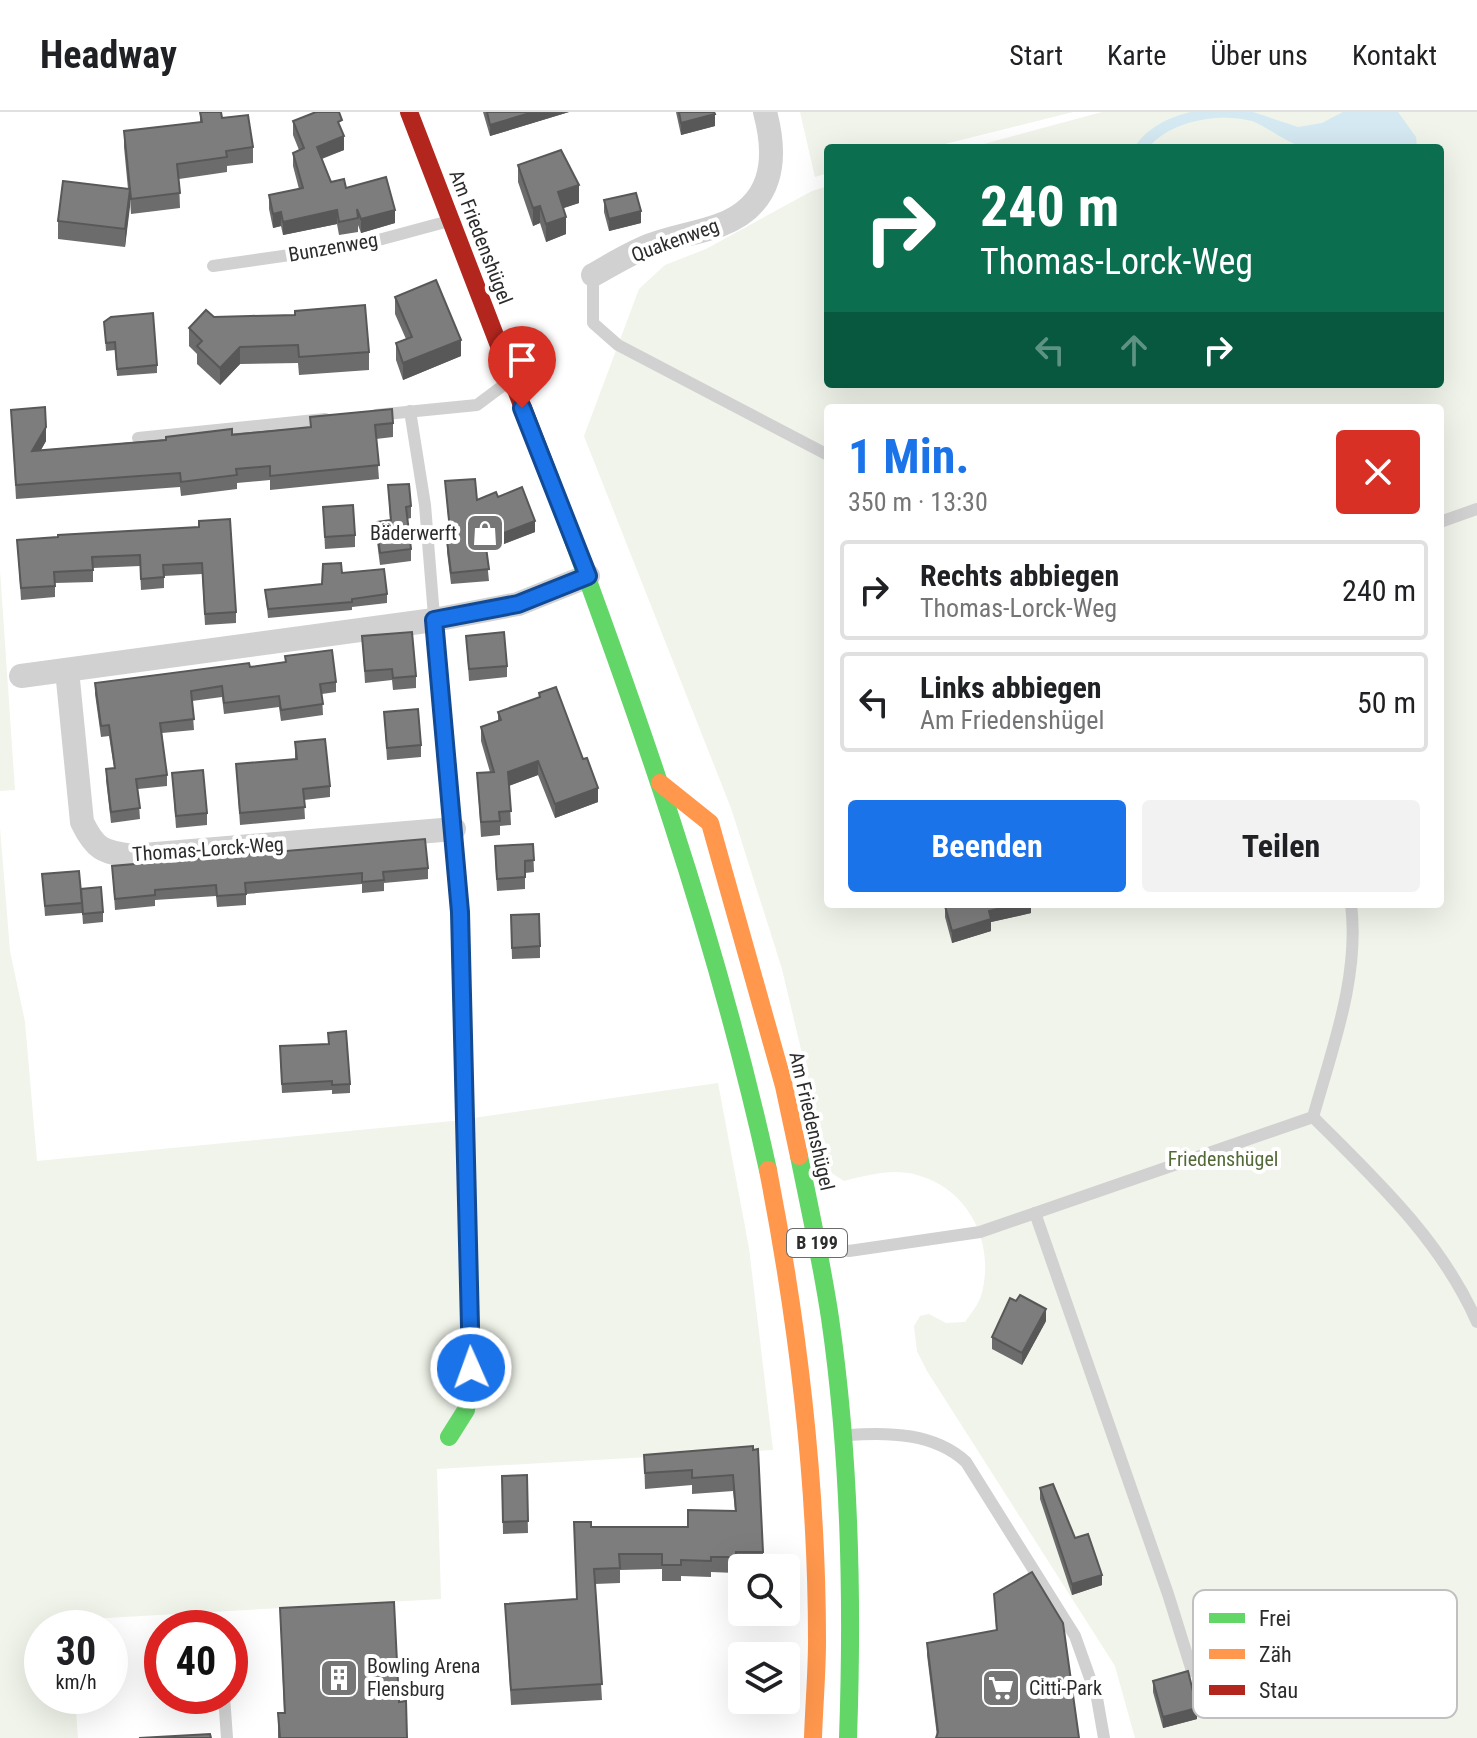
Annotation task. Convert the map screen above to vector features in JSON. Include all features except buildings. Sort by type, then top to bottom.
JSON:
[{"type":"main road","name":"Am Friedenshügel","points":[[409,112],[588,576],[660,783],[707,931],[747,1079],[799,1241],[830,1318],[813,1738]]},
{"type":"main road","points":[[434,620],[460,912],[471,1368],[466,1410],[449,1437]]},
{"type":"main road","name":"Am Friedenshügel","points":[[660,783],[710,823],[784,1086],[799,1241],[798,1358],[824,1436],[851,1652],[848,1738]]},
{"type":"street","name":"Quakenweg","points":[[593,275],[651,245],[723,224],[752,206],[770,178],[772,137],[765,112]]},
{"type":"street","points":[[21,676],[434,620],[518,604],[588,576]]},
{"type":"street","name":"Thomas-Lorck-Weg","points":[[67,670],[82,822],[92,843],[108,853],[132,856],[454,829]]},
{"type":"lane","name":"Bunzenweg","points":[[213,266],[360,245],[452,220]]},
{"type":"lane","points":[[593,275],[593,323],[618,345],[824,453]]},
{"type":"lane","points":[[365,416],[477,405],[511,379]]},
{"type":"lane","points":[[410,411],[425,505],[434,620]]},
{"type":"lane","points":[[138,438],[335,419]]},
{"type":"lane","points":[[1444,521],[1477,509]]},
{"type":"lane","points":[[1313,1117],[1345,1002],[1352,943],[1351,908]]},
{"type":"lane","points":[[799,1241],[849,1251],[980,1232],[1313,1117]]},
{"type":"lane","points":[[1313,1117],[1433,1245],[1477,1322]]},
{"type":"lane","points":[[1035,1213],[1192,1671]]},
{"type":"lane","points":[[824,1436],[890,1436],[937,1442],[954,1450],[966,1462],[1075,1636],[1097,1698],[1104,1738]]},
{"type":"lane","points":[[225,1714],[227,1738]]},
{"type":"green space","points":[[800,112],[1073,112],[945,144],[824,144],[824,174],[815,177]]},
{"type":"green space","name":"Friedenshügel","points":[[1102,112],[1477,112],[1477,1738],[1135,1738],[1115,1666],[917,1351],[914,1326],[920,1316],[929,1314],[946,1323],[965,1322],[980,1299],[985,1258],[974,1222],[951,1193],[936,1182],[917,1175],[890,1172],[844,1181],[830,1172],[782,969],[731,808],[584,436],[639,289],[665,265],[706,249],[824,187],[824,388],[1444,388],[1444,144],[984,144]]},
{"type":"green space","points":[[0,570],[15,790],[0,791]]},
{"type":"green space","points":[[0,828],[10,951],[25,1022],[37,1161],[453,1121],[718,1083],[749,1248],[773,1450],[437,1469],[441,1599],[247,1610],[144,1610],[144,1616],[128,1617],[128,1610],[24,1610],[24,1714],[76,1714],[78,1738],[0,1738]]},
{"type":"water","points":[[1191,112],[1253,112],[1298,127],[1322,123],[1343,112],[1398,112],[1416,137],[1417,144],[1296,144],[1252,121],[1210,118],[1182,125],[1152,144],[1137,144],[1159,124]]},
{"type":"traffic: fast","points":[[550,478],[643,734],[699,907],[768,1170]]},
{"type":"traffic: fast","points":[[449,1437],[466,1410],[471,1368],[461,970]]},
{"type":"traffic: fast","points":[[799,1156],[827,1298],[842,1422],[850,1580],[848,1738]]},
{"type":"traffic: slow","points":[[660,783],[710,823],[784,1086],[799,1156]]},
{"type":"traffic: slow","points":[[768,1170],[797,1345],[814,1522],[817,1641],[813,1738]]},
{"type":"traffic: jam","points":[[409,112],[550,478]]},
{"type":"traffic: jam","points":[[434,620],[460,912],[461,970]]},
{"type":"place","name":"Bäderwerft","points":[[485,533]]},
{"type":"place","name":"Bowling Arena Flensburg","points":[[339,1678]]},
{"type":"place","name":"Citti-Park","points":[[1001,1688]]},
{"type":"route","points":[[471,1368],[460,912],[434,620],[518,604],[588,576],[522,408]]}]
